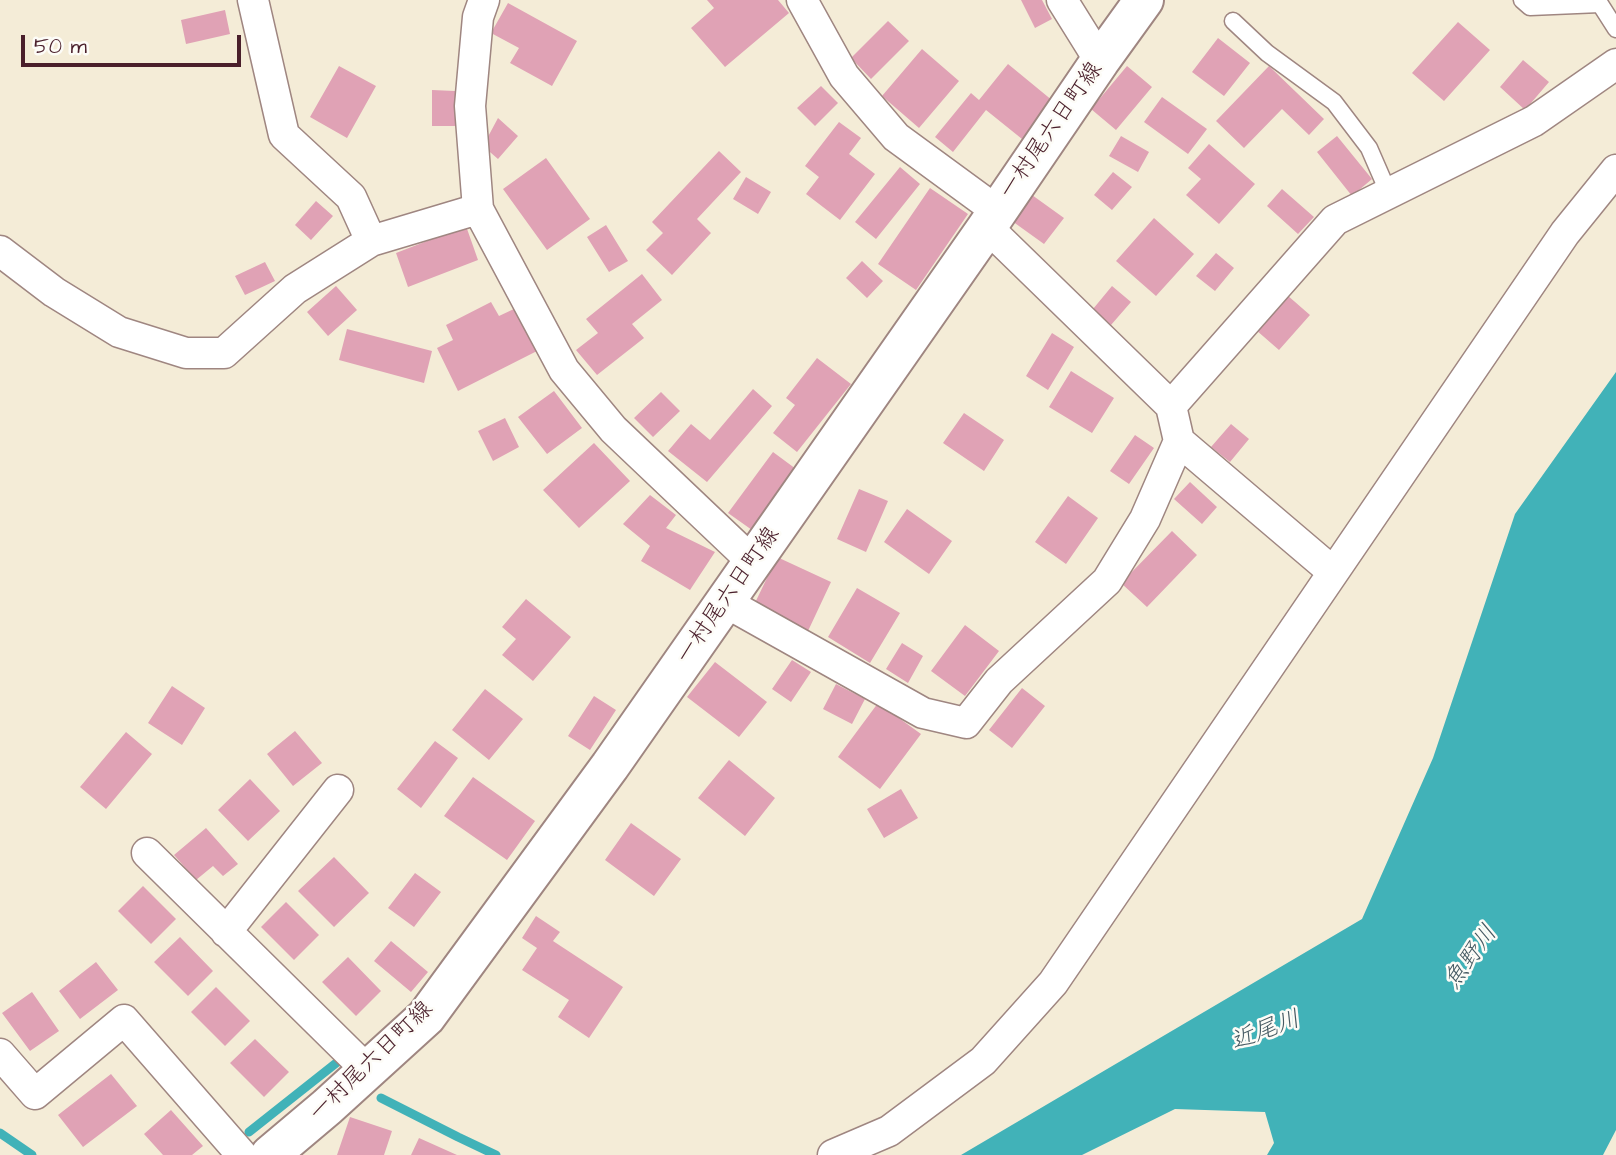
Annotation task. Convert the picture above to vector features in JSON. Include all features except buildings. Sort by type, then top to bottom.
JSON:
[{"type":"main road","name":"一村尾六日町線","points":[[270,1155],[426,1017],[610,766],[1144,0]]},
{"type":"street","points":[[253,0],[284,135],[351,197],[371,241]]},
{"type":"street","points":[[484,0],[478,17],[470,106],[478,209],[564,370],[613,429],[753,562]]},
{"type":"street","points":[[725,602],[923,713],[966,723],[999,681],[1107,581],[1145,519],[1179,441],[1171,406],[992,219],[896,137],[844,76],[802,0]]},
{"type":"street","points":[[1062,0],[1100,61]]},
{"type":"street","points":[[1171,406],[1335,220],[1534,121],[1616,64]]},
{"type":"street","points":[[833,1155],[889,1131],[983,1061],[1053,983],[1565,233],[1616,170]]},
{"type":"street","points":[[0,251],[54,292],[119,332],[186,353],[224,353],[295,289],[371,241],[478,209]]},
{"type":"street","points":[[1179,441],[1333,572]]},
{"type":"street","points":[[226,932],[338,790]]},
{"type":"street","points":[[147,853],[367,1070]]},
{"type":"street","points":[[0,1054],[35,1094],[124,1020],[243,1155]]},
{"type":"lane","points":[[1522,0],[1530,7],[1600,4],[1616,29]]},
{"type":"lane","points":[[1233,21],[1268,53],[1334,102],[1369,148],[1389,194]]},
{"type":"water","points":[[1616,372],[1616,1130],[1603,1155],[1267,1155],[1274,1143],[1265,1112],[1175,1109],[1082,1155],[961,1155],[1362,919],[1433,758],[1515,514]]},
{"type":"waterway","points":[[249,1132],[340,1060]]},
{"type":"waterway","points":[[381,1098],[496,1155]]},
{"type":"waterway","points":[[0,1133],[32,1155]]},
{"type":"water label","name":"魚野川","points":[[1472,958]]},
{"type":"water label","name":"近尾川","points":[[1266,1032]]}]
